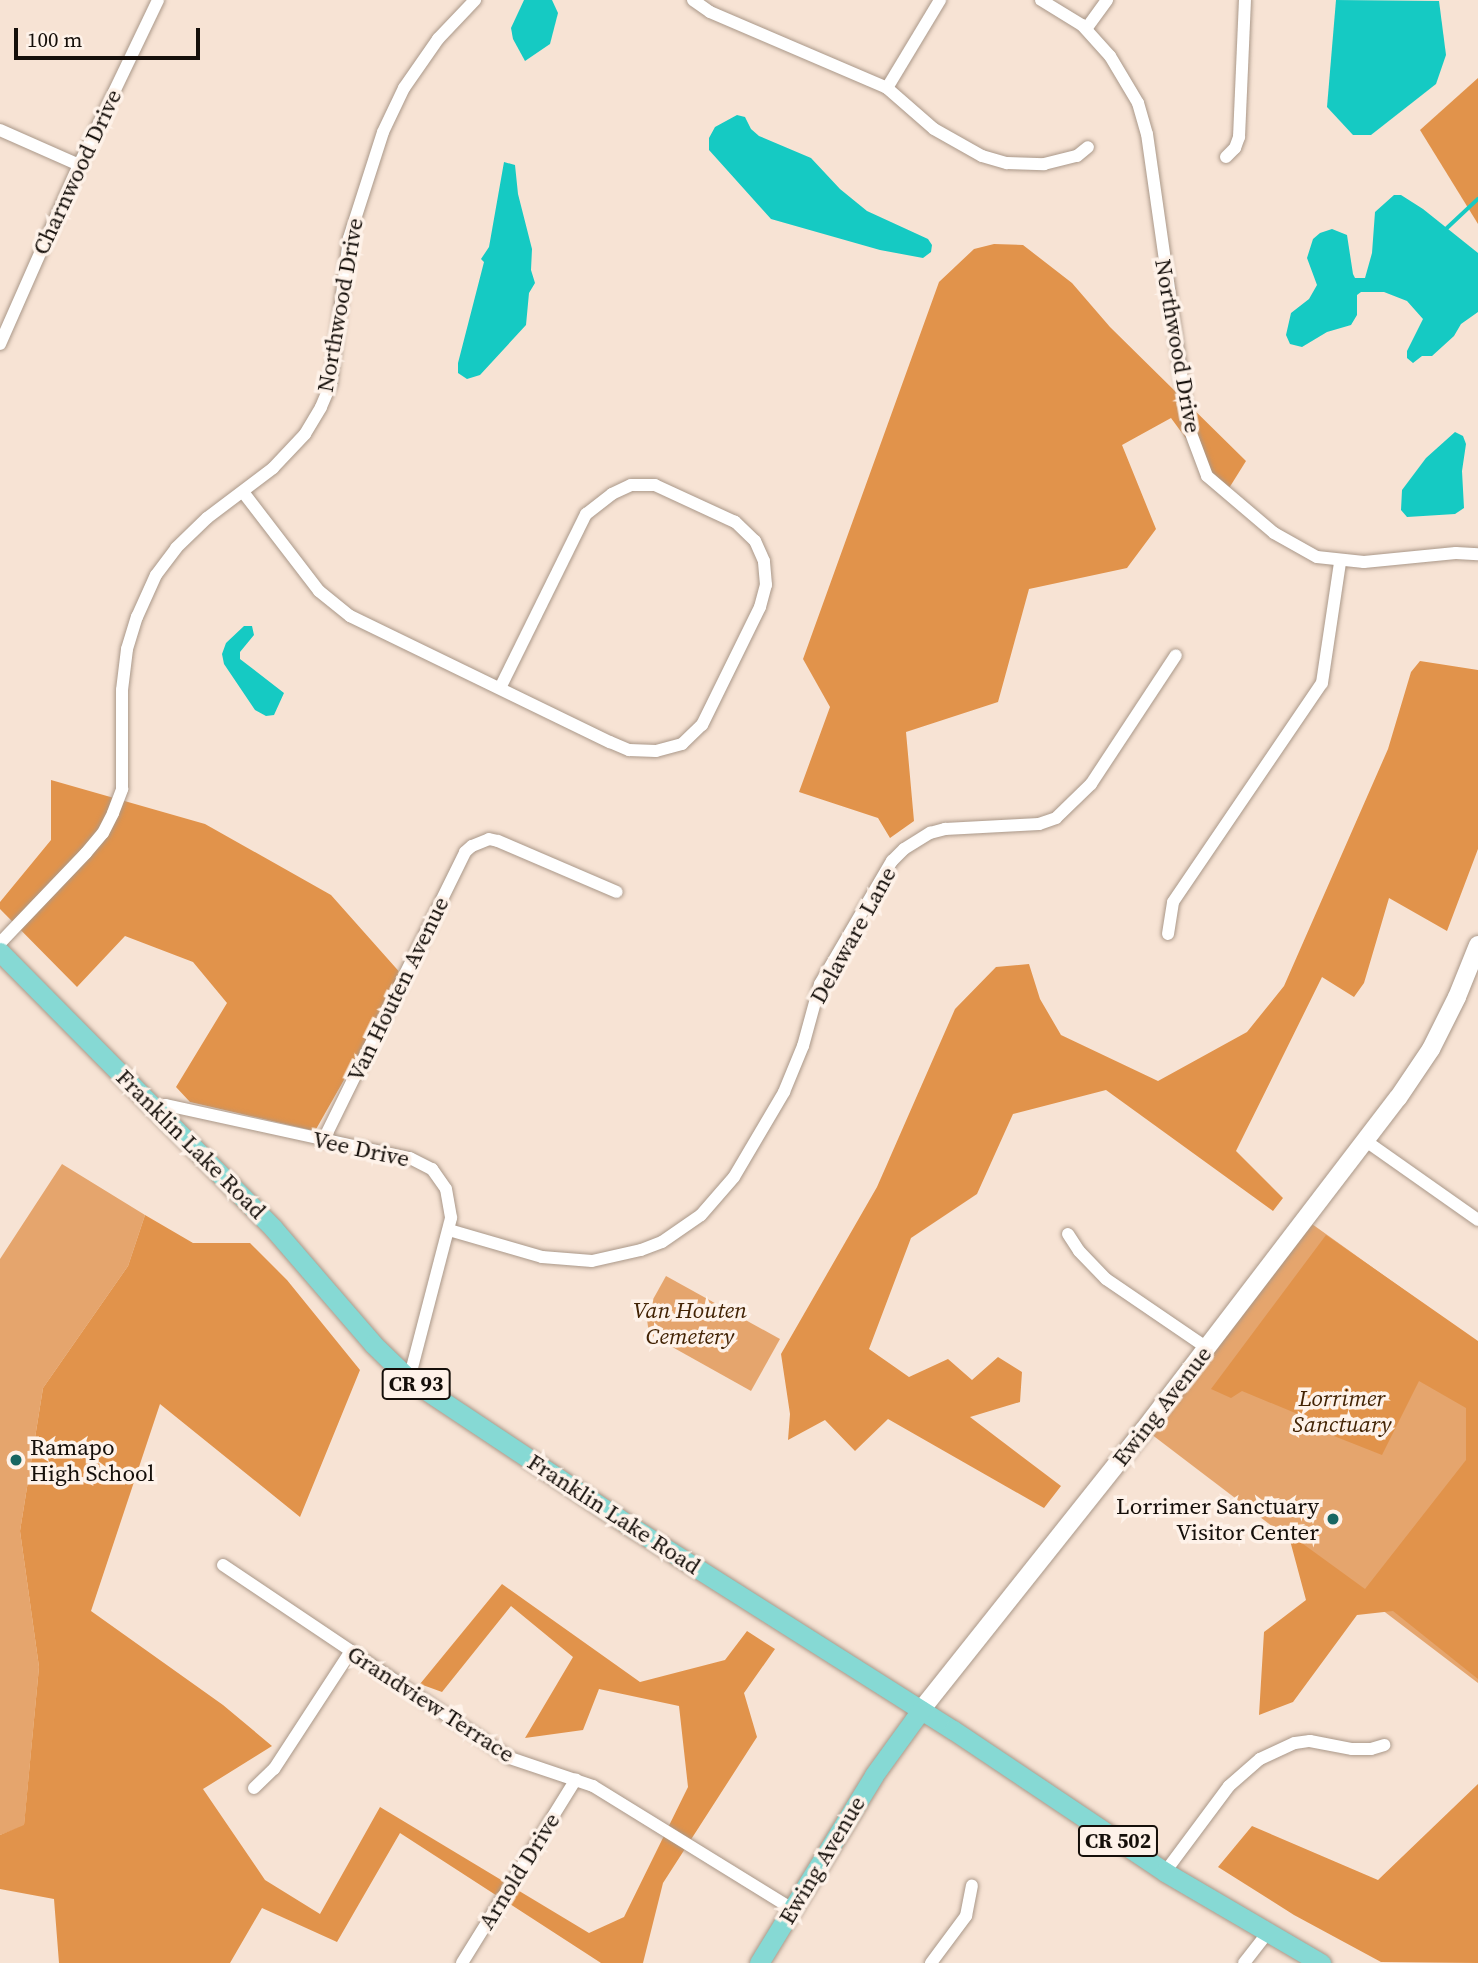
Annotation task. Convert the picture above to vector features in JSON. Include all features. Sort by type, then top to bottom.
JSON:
[{"type":"main road","name":"Ewing Avenue","points":[[760,1963],[874,1775],[921,1710],[1207,1348],[1366,1141],[1431,1049],[1457,997],[1478,945]]},
{"type":"main road","name":"Franklin Lake Road","points":[[0,951],[301,1257],[373,1344],[409,1379],[635,1529],[921,1710],[1165,1872],[1267,1934],[1321,1963]]},
{"type":"street","name":"Charnwood Drive","points":[[0,344],[79,165],[158,0]]},
{"type":"street","name":"Northwood Drive","points":[[0,943],[103,833],[122,789],[122,690],[127,649],[137,617],[156,575],[176,548],[206,518],[273,468],[305,434],[321,407],[331,383],[349,238],[383,132],[404,89],[438,39],[475,0]]},
{"type":"street","points":[[694,0],[710,12],[887,88],[934,129],[982,156],[1007,163],[1044,164],[1077,156],[1088,147]]},
{"type":"street","points":[[887,88],[940,0]]},
{"type":"street","name":"Northwood Drive","points":[[1041,0],[1086,29],[1110,56],[1138,103],[1147,134],[1189,428],[1207,476],[1274,533],[1317,557],[1340,562],[1478,554]]},
{"type":"street","points":[[1086,29],[1107,0]]},
{"type":"street","points":[[1226,157],[1235,148],[1239,137],[1245,0]]},
{"type":"street","points":[[0,130],[79,165]]},
{"type":"street","points":[[243,492],[330,602],[351,616],[500,688],[629,750],[656,751],[682,744],[702,725],[760,607],[766,586],[764,561],[755,541],[735,522],[655,485],[631,485],[612,494],[586,514],[500,688]]},
{"type":"street","points":[[1168,934],[1173,902],[1322,683],[1340,562]]},
{"type":"street","name":"Delaware Lane","points":[[449,1230],[542,1257],[592,1261],[641,1251],[662,1242],[701,1215],[734,1177],[784,1092],[803,1046],[820,984],[892,861],[910,844],[930,833],[1039,824],[1064,812],[1092,783],[1176,655]]},
{"type":"street","name":"Van Houten Avenue","points":[[323,1141],[466,852],[479,842],[498,841],[617,892]]},
{"type":"street","name":"Vee Drive","points":[[156,1108],[166,1105],[410,1158],[432,1169],[446,1189],[450,1203],[449,1230],[409,1379]]},
{"type":"street","points":[[1366,1141],[1478,1220]]},
{"type":"street","points":[[1068,1234],[1079,1251],[1106,1279],[1207,1348]]},
{"type":"street","name":"Grandview Terrace","points":[[223,1565],[510,1758],[530,1767],[576,1779],[793,1909]]},
{"type":"street","points":[[254,1788],[281,1759],[351,1651]]},
{"type":"street","points":[[1165,1872],[1230,1786],[1260,1759],[1295,1744],[1310,1741],[1352,1749],[1371,1749],[1384,1745]]},
{"type":"street","name":"Arnold Drive","points":[[462,1963],[576,1779]]},
{"type":"street","points":[[931,1963],[966,1916],[972,1886]]},
{"type":"street","points":[[1244,1963],[1267,1934]]},
{"type":"green space","points":[[1478,78],[1478,224],[1420,130]]},
{"type":"green space","points":[[994,244],[1023,245],[1072,283],[1110,327],[1246,461],[1226,493],[1171,418],[1122,445],[1156,529],[1127,568],[1029,589],[998,702],[906,732],[914,821],[890,838],[878,818],[799,792],[830,707],[803,659],[939,282],[974,249]]},
{"type":"green space","points":[[1420,661],[1478,670],[1478,849],[1447,931],[1389,898],[1364,983],[1354,997],[1322,977],[1236,1151],[1283,1198],[1273,1211],[1106,1090],[1013,1114],[977,1194],[911,1238],[869,1349],[909,1377],[948,1359],[972,1380],[998,1357],[1022,1372],[1020,1402],[970,1417],[1061,1486],[1044,1508],[888,1419],[855,1451],[825,1420],[788,1440],[790,1414],[781,1354],[877,1187],[955,1009],[996,967],[1029,964],[1040,999],[1061,1035],[1158,1081],[1247,1032],[1284,986],[1388,749],[1411,672]]},
{"type":"green space","points":[[51,780],[205,824],[331,895],[403,976],[315,1131],[190,1102],[176,1087],[227,1003],[193,962],[125,936],[77,987],[0,909],[0,902],[51,840]]},
{"type":"green space","name":"Ramapo High School","points":[[62,1164],[145,1215],[128,1266],[43,1388],[20,1531],[39,1667],[24,1826],[0,1835],[0,1259]]},
{"type":"green space","points":[[145,1215],[193,1243],[250,1243],[287,1280],[360,1370],[300,1517],[160,1404],[91,1611],[223,1705],[272,1746],[203,1789],[265,1880],[320,1914],[380,1807],[589,1933],[624,1917],[688,1787],[679,1706],[599,1689],[583,1730],[525,1738],[573,1657],[511,1606],[442,1692],[420,1684],[502,1584],[640,1682],[725,1660],[747,1631],[775,1649],[744,1693],[757,1737],[663,1883],[643,1963],[601,1963],[400,1833],[337,1942],[262,1908],[230,1963],[59,1963],[54,1899],[0,1889],[0,1835],[24,1825],[39,1667],[20,1531],[43,1388],[128,1266]]},
{"type":"green space","name":"Lorrimer Sanctuary","points":[[1312,1224],[1478,1343],[1478,1683],[1151,1434]]},
{"type":"green space","points":[[1326,1235],[1478,1341],[1478,1679],[1393,1611],[1357,1615],[1293,1702],[1259,1715],[1264,1632],[1306,1600],[1288,1533],[1365,1589],[1466,1460],[1466,1408],[1419,1381],[1382,1455],[1301,1423],[1305,1417],[1242,1391],[1231,1398],[1211,1389]]},
{"type":"green space","name":"Van Houten Cemetery","points":[[666,1276],[780,1339],[751,1391],[649,1334],[646,1312]]},
{"type":"green space","points":[[1478,1784],[1478,1963],[1381,1962],[1294,1915],[1218,1867],[1252,1826],[1378,1880]]},
{"type":"water","points":[[524,0],[552,0],[558,13],[550,44],[525,61],[513,39],[511,28]]},
{"type":"water","points":[[1336,0],[1439,1],[1446,55],[1436,84],[1371,135],[1353,135],[1327,107]]},
{"type":"water","points":[[737,115],[745,117],[751,129],[759,136],[811,158],[840,189],[867,211],[928,239],[932,245],[931,252],[923,258],[880,250],[771,219],[709,150],[709,138],[715,127]]},
{"type":"water","points":[[504,162],[515,165],[518,194],[532,249],[531,270],[535,283],[529,293],[526,325],[480,375],[467,379],[458,373],[458,363],[484,262],[481,259],[489,247]]},
{"type":"water","points":[[1394,195],[1401,195],[1423,209],[1478,253],[1478,312],[1461,324],[1454,336],[1432,356],[1422,356],[1413,363],[1407,358],[1407,351],[1423,319],[1407,301],[1384,292],[1361,292],[1357,295],[1357,315],[1351,325],[1327,332],[1302,347],[1290,344],[1286,335],[1291,313],[1309,299],[1317,285],[1307,258],[1313,239],[1332,229],[1347,235],[1353,274],[1355,278],[1365,278],[1372,253],[1375,212]]},
{"type":"water","points":[[1455,432],[1463,436],[1466,444],[1462,471],[1464,508],[1455,514],[1407,517],[1401,510],[1402,490],[1426,458]]},
{"type":"water","points":[[244,626],[252,626],[254,635],[240,652],[240,659],[284,693],[274,715],[266,716],[255,710],[224,664],[222,654],[226,643]]},
{"type":"waterway","points":[[1447,228],[1478,199]]},
{"type":"place","name":"Ramapo High School","points":[[16,1460]]},
{"type":"place","name":"Lorrimer Sanctuary Visitor Center","points":[[1333,1519]]}]
